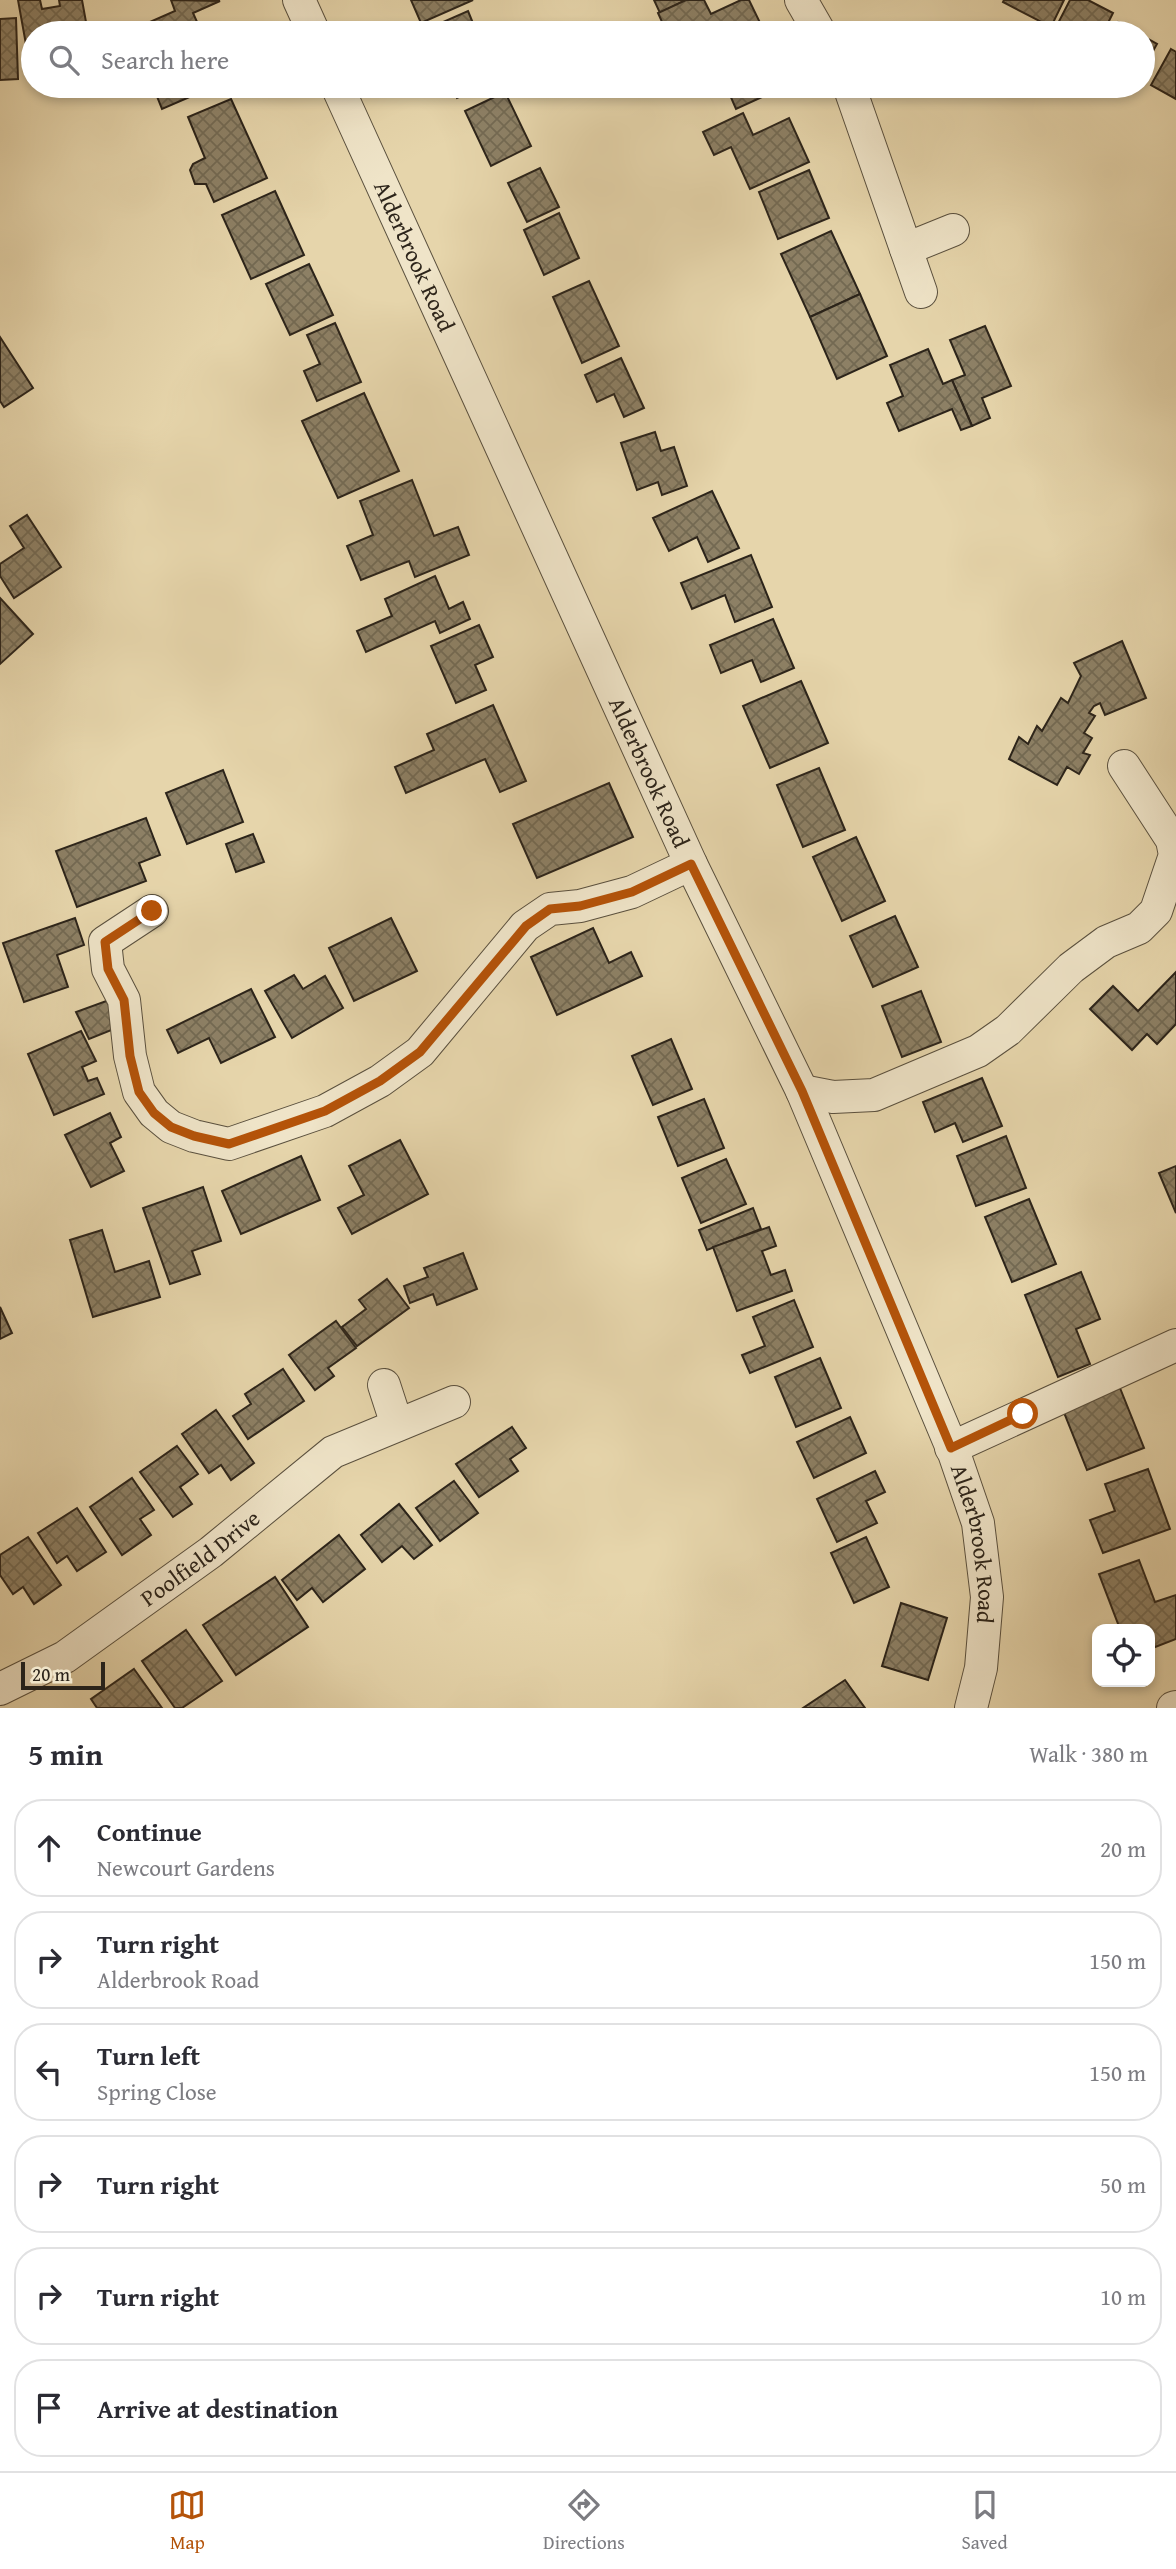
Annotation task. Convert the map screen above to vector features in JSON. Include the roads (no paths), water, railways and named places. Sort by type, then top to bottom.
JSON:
[{"type":"street","points":[[299,0],[309,21]]},
{"type":"street","points":[[801,0],[813,21]]},
{"type":"street","name":"Alderbrook Road","points":[[342,98],[691,864],[802,1091],[951,1448],[978,1523],[987,1597],[981,1668],[971,1708]]},
{"type":"street","points":[[853,98],[921,292]]},
{"type":"street","points":[[906,249],[953,230]]},
{"type":"street","points":[[802,1091],[833,1097],[874,1095],[978,1051],[1008,1030],[1071,968],[1106,942],[1139,928],[1156,911],[1175,855],[1172,841],[1124,766]]},
{"type":"street","points":[[152,911],[105,942],[104,953],[108,969],[124,1000],[130,1056],[139,1092],[154,1113],[171,1127],[194,1136],[229,1144],[325,1111],[380,1081],[420,1052],[526,926],[550,909],[580,906],[632,892],[691,864]]},
{"type":"street","points":[[951,1448],[1176,1345]]},
{"type":"street","points":[[384,1385],[397,1425]]},
{"type":"street","name":"Poolfield Drive","points":[[0,1689],[65,1657],[211,1552],[332,1452],[454,1402]]}]
